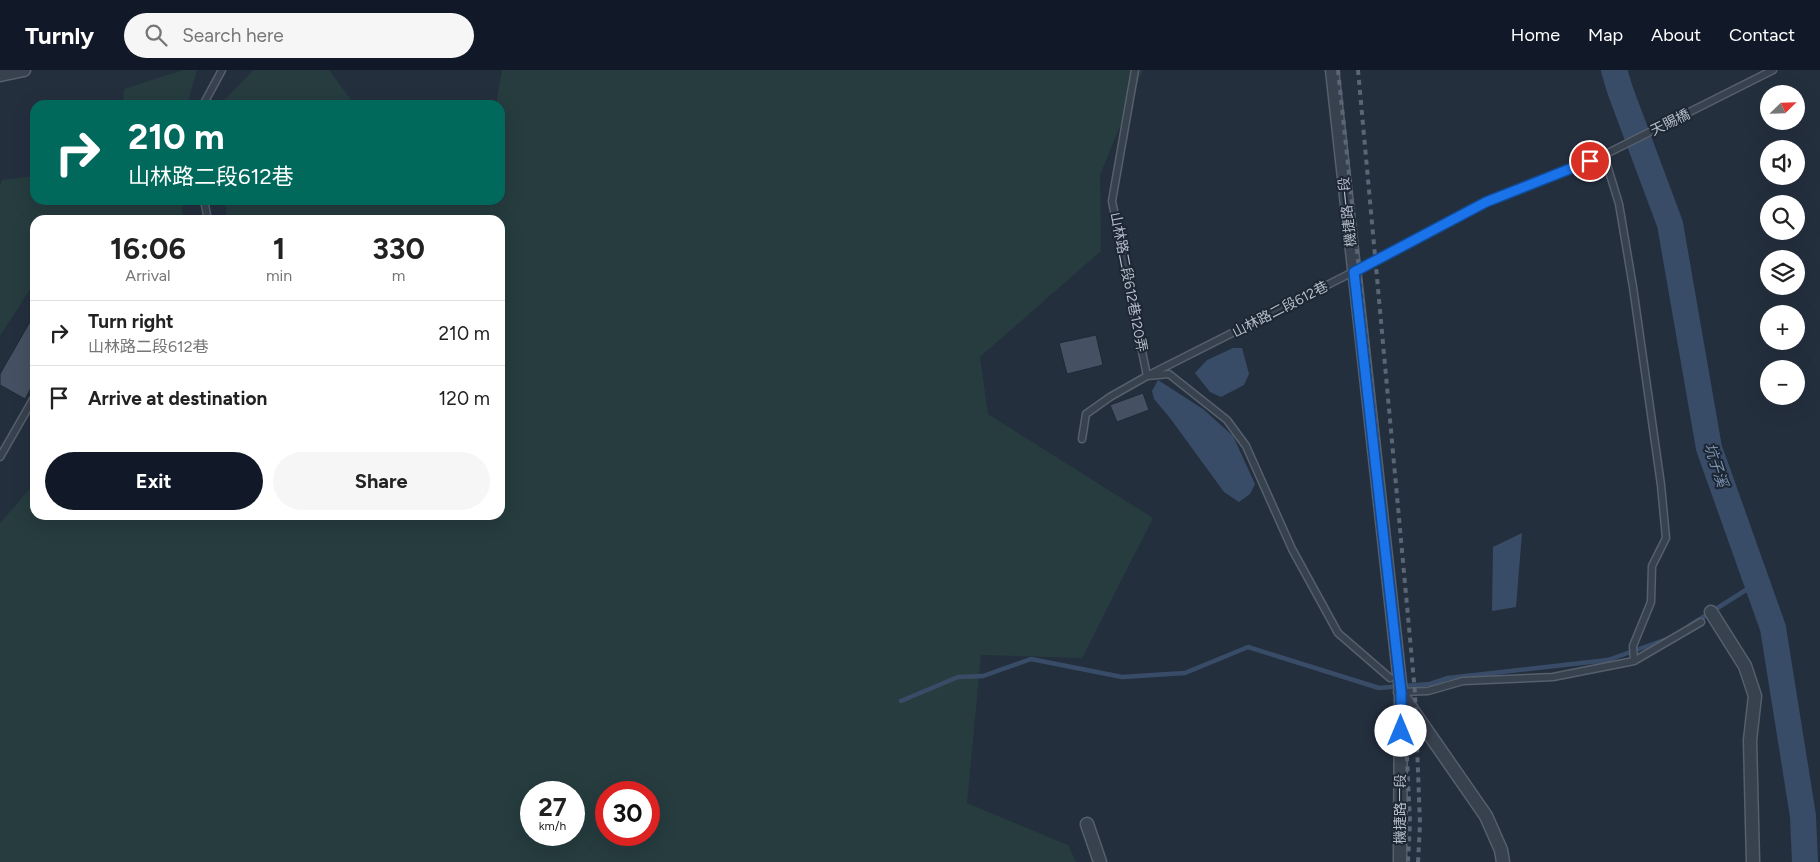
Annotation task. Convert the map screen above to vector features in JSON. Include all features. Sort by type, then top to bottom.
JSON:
[{"type":"street","points":[[0,75],[24,70]]},
{"type":"street","name":"機捷路一段","points":[[1332,70],[1394,677],[1400,692],[1400,862]]},
{"type":"street","points":[[1711,612],[1745,666],[1755,696],[1750,740],[1753,862]]},
{"type":"street","points":[[1400,692],[1486,816],[1501,850],[1503,862]]},
{"type":"street","points":[[1087,824],[1100,862]]},
{"type":"lane","points":[[206,100],[222,70]]},
{"type":"lane","name":"山林路二段612巷120弄","points":[[1135,70],[1112,201],[1147,376]]},
{"type":"lane","name":"天賜橋","points":[[1604,155],[1773,70]]},
{"type":"lane","points":[[1604,155],[1619,204],[1633,287],[1661,486],[1666,538],[1652,566],[1650,602],[1633,646],[1634,661]]},
{"type":"lane","name":"山林路二段612巷","points":[[1082,439],[1086,414],[1110,397],[1147,376],[1354,272],[1486,202],[1604,155]]},
{"type":"lane","points":[[1147,376],[1168,374],[1227,420],[1246,446],[1292,549],[1338,632],[1394,677]]},
{"type":"lane","points":[[0,457],[30,405]]},
{"type":"lane","points":[[1400,692],[1428,691],[1463,681],[1553,677],[1634,661],[1701,622]]},
{"type":"green space","points":[[183,70],[197,70],[188,100],[123,100],[124,89]]},
{"type":"green space","points":[[253,70],[329,70],[351,100],[225,100]]},
{"type":"green space","points":[[502,70],[1143,70],[1100,175],[1101,251],[980,357],[988,414],[1153,518],[1082,658],[981,655],[967,803],[1068,845],[1076,862],[0,862],[0,523],[30,489],[30,520],[505,520],[505,215],[226,215],[226,205],[505,205],[505,100],[497,100]]},
{"type":"green space","points":[[30,177],[30,205],[182,205],[183,215],[30,215],[30,290],[0,336],[0,186],[2,180]]},
{"type":"water","points":[[1233,348],[1242,348],[1249,374],[1244,385],[1221,397],[1210,392],[1195,373],[1207,360]]},
{"type":"water","points":[[1158,380],[1203,409],[1233,436],[1255,484],[1250,494],[1239,502],[1224,492],[1154,399],[1152,391]]},
{"type":"water","points":[[1522,533],[1516,607],[1492,611],[1493,547]]},
{"type":"building","points":[[30,322],[30,390],[25,399],[0,385],[0,374]]},
{"type":"building","points":[[1096,335],[1103,365],[1067,374],[1059,343]]},
{"type":"building","points":[[1143,393],[1149,410],[1117,422],[1110,405]]},
{"type":"waterway","name":"坑子溪","points":[[1614,70],[1670,224],[1709,448],[1773,628],[1803,816],[1805,862]]},
{"type":"waterway","points":[[1689,626],[1757,583]]},
{"type":"waterway","points":[[901,701],[958,677],[983,676],[1031,659],[1122,677],[1185,673],[1248,647],[1379,688],[1430,684],[1448,678],[1608,660],[1667,639]]},
{"type":"railway","points":[[1338,70],[1404,695],[1410,822],[1408,862]]},
{"type":"railway","points":[[1358,70],[1415,693],[1420,824],[1418,862]]},
{"type":"route","points":[[1401,731],[1401,692],[1354,272],[1486,202],[1590,161]]}]
